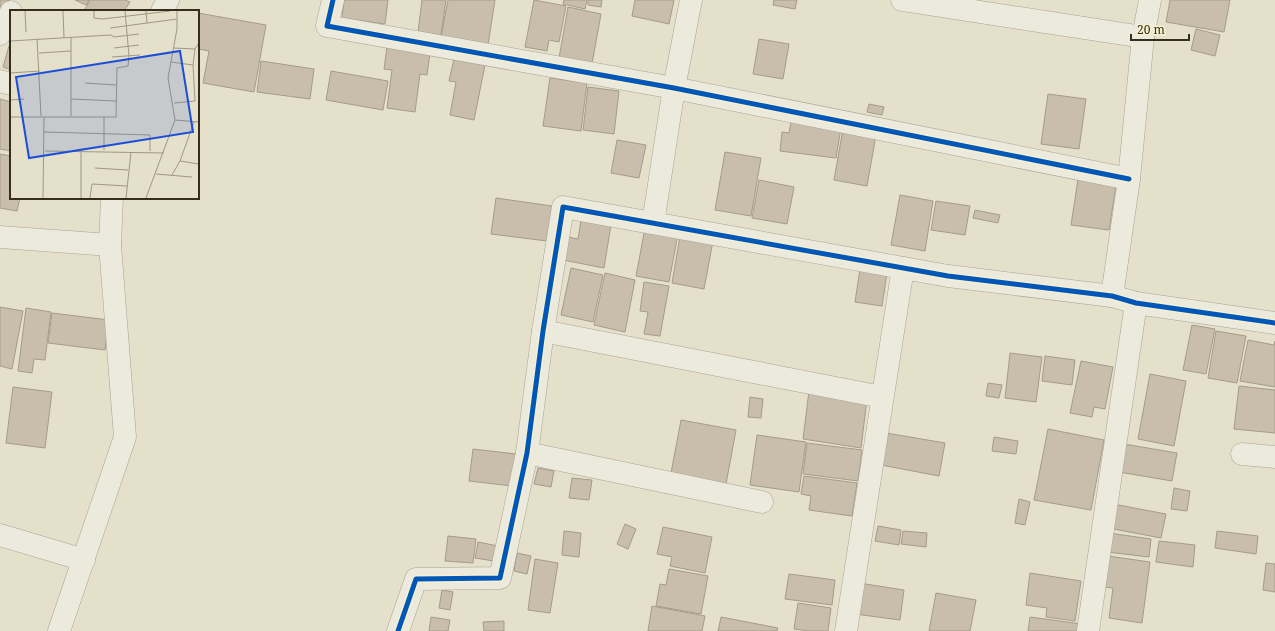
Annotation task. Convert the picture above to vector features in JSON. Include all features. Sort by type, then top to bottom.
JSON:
[{"type":"street","points":[[12,10],[17,0]]},
{"type":"street","points":[[163,10],[168,0]]},
{"type":"street","points":[[333,0],[327,26],[674,88],[1129,179]]},
{"type":"street","points":[[653,223],[674,88],[691,0]]},
{"type":"street","points":[[902,0],[1143,36]]},
{"type":"street","points":[[1112,296],[1129,179],[1143,36],[1150,0]]},
{"type":"street","points":[[0,34],[10,13]]},
{"type":"street","points":[[0,81],[10,84]]},
{"type":"street","points":[[59,631],[125,437],[110,245],[112,199]]},
{"type":"street","points":[[398,631],[416,579],[500,578],[527,453],[543,331],[563,207],[948,276],[1112,296],[1136,303],[1275,323]]},
{"type":"street","points":[[0,236],[110,245]]},
{"type":"street","points":[[846,631],[903,268]]},
{"type":"street","points":[[1088,631],[1136,303]]},
{"type":"street","points":[[543,331],[882,397]]},
{"type":"street","points":[[527,453],[762,502]]},
{"type":"street","points":[[1242,454],[1275,457]]},
{"type":"street","points":[[0,535],[84,560]]},
{"type":"building","points":[[0,0],[9,0],[7,9],[0,8]]},
{"type":"building","points":[[75,0],[89,0],[86,5]]},
{"type":"building","points":[[90,0],[125,0],[130,2],[125,10],[85,10]]},
{"type":"building","points":[[344,0],[388,0],[385,24],[342,18]]},
{"type":"building","points":[[422,0],[446,0],[441,35],[418,32]]},
{"type":"building","points":[[448,0],[495,0],[488,45],[441,37]]},
{"type":"building","points":[[534,0],[566,6],[559,42],[549,40],[547,51],[525,47]]},
{"type":"building","points":[[564,0],[587,0],[585,9],[563,4]]},
{"type":"building","points":[[588,0],[602,0],[601,7],[588,5]]},
{"type":"building","points":[[635,0],[674,0],[669,24],[632,16]]},
{"type":"building","points":[[774,0],[797,0],[795,9],[773,5]]},
{"type":"building","points":[[1170,0],[1230,0],[1224,32],[1166,22]]},
{"type":"building","points":[[568,7],[601,14],[592,64],[559,58]]},
{"type":"building","points":[[199,13],[266,25],[254,92],[203,83],[209,51],[199,49]]},
{"type":"building","points":[[1196,29],[1220,35],[1215,56],[1191,50]]},
{"type":"building","points":[[759,39],[789,44],[783,79],[753,74]]},
{"type":"building","points":[[9,46],[10,46],[10,70],[3,67]]},
{"type":"building","points":[[387,47],[430,53],[427,75],[420,74],[415,112],[387,108],[392,70],[384,69]]},
{"type":"building","points":[[454,59],[485,65],[474,120],[450,115],[456,82],[449,81]]},
{"type":"building","points":[[261,61],[314,69],[310,99],[257,92]]},
{"type":"building","points":[[331,71],[388,81],[383,110],[326,100]]},
{"type":"building","points":[[550,78],[587,83],[581,131],[543,126]]},
{"type":"building","points":[[588,87],[619,91],[614,134],[583,130]]},
{"type":"building","points":[[1048,94],[1086,99],[1079,149],[1041,144]]},
{"type":"building","points":[[0,99],[10,102],[10,151],[0,149]]},
{"type":"building","points":[[869,104],[884,107],[882,115],[867,112]]},
{"type":"building","points":[[791,122],[841,128],[836,158],[780,151],[782,132],[789,133]]},
{"type":"building","points":[[843,129],[876,135],[867,186],[834,180]]},
{"type":"building","points":[[617,140],[646,145],[639,178],[611,173]]},
{"type":"building","points":[[725,152],[761,158],[751,216],[715,210]]},
{"type":"building","points":[[0,154],[10,156],[10,199],[20,199],[17,211],[0,208]]},
{"type":"building","points":[[1079,173],[1117,179],[1109,230],[1071,225]]},
{"type":"building","points":[[759,180],[794,187],[787,224],[752,218]]},
{"type":"building","points":[[900,195],[933,201],[925,251],[891,245]]},
{"type":"building","points":[[496,198],[552,206],[547,241],[491,234]]},
{"type":"building","points":[[936,201],[970,206],[965,235],[931,230]]},
{"type":"building","points":[[975,210],[1000,215],[998,223],[973,218]]},
{"type":"building","points":[[581,220],[611,225],[604,268],[563,260],[568,237],[578,239]]},
{"type":"building","points":[[645,228],[678,234],[669,282],[636,276]]},
{"type":"building","points":[[680,236],[713,241],[704,289],[672,283]]},
{"type":"building","points":[[571,268],[603,275],[593,322],[561,315]]},
{"type":"building","points":[[860,269],[887,273],[882,306],[855,302]]},
{"type":"building","points":[[605,273],[635,280],[625,332],[594,325]]},
{"type":"building","points":[[644,282],[669,286],[660,336],[644,334],[648,312],[640,311]]},
{"type":"building","points":[[0,307],[23,311],[12,369],[0,366]]},
{"type":"building","points":[[26,308],[51,312],[45,360],[34,359],[32,373],[18,371]]},
{"type":"building","points":[[52,313],[109,320],[105,350],[48,343]]},
{"type":"building","points":[[1192,325],[1215,329],[1206,374],[1183,370]]},
{"type":"building","points":[[1216,331],[1246,336],[1237,383],[1208,378]]},
{"type":"building","points":[[1248,340],[1274,345],[1275,341],[1275,387],[1240,381]]},
{"type":"building","points":[[1010,353],[1042,357],[1036,402],[1005,398]]},
{"type":"building","points":[[1045,356],[1075,360],[1072,385],[1042,381]]},
{"type":"building","points":[[1081,361],[1113,367],[1105,409],[1094,407],[1092,417],[1070,413]]},
{"type":"building","points":[[1150,374],[1186,381],[1174,446],[1138,439]]},
{"type":"building","points":[[988,383],[1002,385],[999,398],[986,396]]},
{"type":"building","points":[[1239,386],[1275,390],[1275,433],[1234,429]]},
{"type":"building","points":[[13,387],[52,392],[45,448],[6,443]]},
{"type":"building","points":[[809,391],[867,399],[861,448],[803,439]]},
{"type":"building","points":[[750,397],[763,399],[761,418],[748,417]]},
{"type":"building","points":[[681,420],[736,430],[726,484],[671,473]]},
{"type":"building","points":[[1048,429],[1104,440],[1091,510],[1034,500]]},
{"type":"building","points":[[886,433],[945,443],[939,476],[881,465]]},
{"type":"building","points":[[757,435],[806,442],[799,492],[750,485]]},
{"type":"building","points":[[994,437],[1018,441],[1016,454],[992,451]]},
{"type":"building","points":[[807,443],[862,450],[858,481],[803,474]]},
{"type":"building","points":[[1124,444],[1177,453],[1172,481],[1119,472]]},
{"type":"building","points":[[473,449],[516,454],[512,486],[469,481]]},
{"type":"building","points":[[538,468],[554,471],[551,487],[534,484]]},
{"type":"building","points":[[804,476],[857,483],[852,516],[809,510],[811,496],[801,494]]},
{"type":"building","points":[[572,478],[592,480],[589,500],[569,498]]},
{"type":"building","points":[[1174,488],[1190,491],[1187,511],[1171,509]]},
{"type":"building","points":[[1019,499],[1030,502],[1025,525],[1015,523]]},
{"type":"building","points":[[1113,504],[1166,514],[1161,538],[1108,528]]},
{"type":"building","points":[[625,524],[636,529],[628,549],[617,544]]},
{"type":"building","points":[[878,526],[901,530],[899,545],[875,541]]},
{"type":"building","points":[[663,527],[712,537],[705,573],[670,566],[672,557],[657,554]]},
{"type":"building","points":[[564,531],[581,533],[579,557],[562,555]]},
{"type":"building","points":[[903,531],[927,533],[926,547],[901,544]]},
{"type":"building","points":[[1217,531],[1258,536],[1256,554],[1215,548]]},
{"type":"building","points":[[1109,533],[1151,539],[1149,557],[1107,552]]},
{"type":"building","points":[[448,536],[476,539],[473,563],[445,561]]},
{"type":"building","points":[[1159,541],[1195,545],[1193,567],[1156,562]]},
{"type":"building","points":[[478,542],[503,547],[500,562],[475,558]]},
{"type":"building","points":[[517,553],[531,556],[527,574],[514,571]]},
{"type":"building","points":[[1108,556],[1150,562],[1142,623],[1109,618],[1113,588],[1104,587]]},
{"type":"building","points":[[535,559],[558,563],[550,613],[528,610]]},
{"type":"building","points":[[1266,563],[1275,564],[1275,592],[1263,590]]},
{"type":"building","points":[[669,569],[708,576],[701,614],[656,606],[660,584],[666,585]]},
{"type":"building","points":[[1030,573],[1081,581],[1075,621],[1046,617],[1047,608],[1026,605]]},
{"type":"building","points":[[789,574],[835,580],[832,605],[785,599]]},
{"type":"building","points":[[859,583],[904,590],[900,620],[855,614]]},
{"type":"building","points":[[442,590],[453,592],[450,610],[439,608]]},
{"type":"building","points":[[936,593],[976,600],[970,631],[929,631]]},
{"type":"building","points":[[798,603],[831,608],[828,631],[794,629]]},
{"type":"building","points":[[652,606],[705,616],[702,631],[648,631]]},
{"type":"building","points":[[431,617],[450,620],[448,631],[429,631]]},
{"type":"building","points":[[721,617],[778,628],[777,631],[718,631]]},
{"type":"building","points":[[1030,617],[1082,624],[1081,631],[1028,631]]},
{"type":"building","points":[[504,621],[504,631],[484,631],[483,622]]},
{"type":"cycle path","points":[[333,0],[327,26],[674,88],[1129,179]]},
{"type":"cycle path","points":[[398,631],[416,579],[500,578],[527,453],[543,331],[563,207],[948,276],[1112,296],[1136,303],[1275,323]]}]
